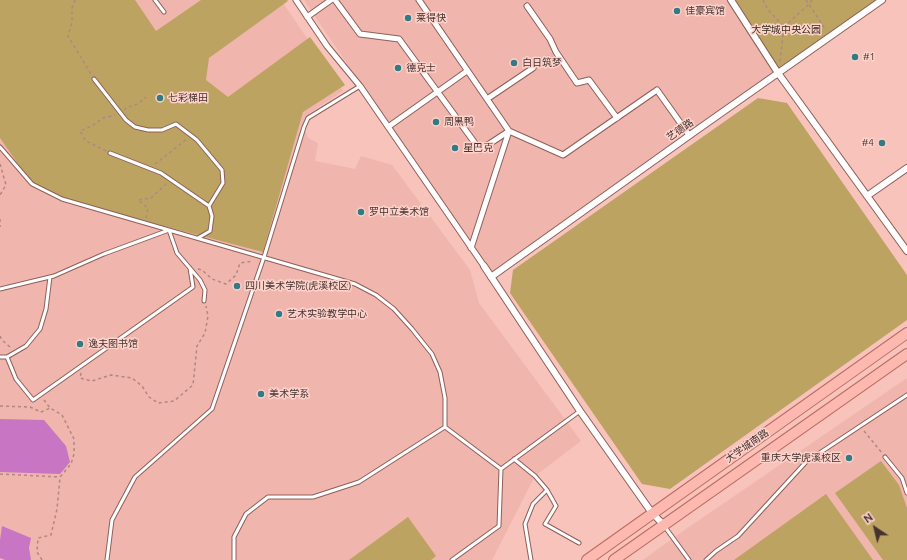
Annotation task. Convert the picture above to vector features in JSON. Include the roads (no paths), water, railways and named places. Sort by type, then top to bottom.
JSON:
[{"type":"main road","name":"大学城南路","points":[[586,560],[907,333]]},
{"type":"main road","name":"大学城南路","points":[[614,560],[907,354]]},
{"type":"street","points":[[296,0],[327,46],[360,86],[470,248],[484,266],[580,411],[652,514],[664,525]]},
{"type":"street","points":[[307,17],[331,0]]},
{"type":"street","points":[[335,0],[360,34],[399,39],[480,150],[509,131]]},
{"type":"street","points":[[419,0],[509,131],[563,155],[657,90],[689,135]]},
{"type":"street","points":[[731,0],[778,73],[907,251]]},
{"type":"street","name":"艺德路","points":[[491,277],[689,135],[882,0]]},
{"type":"street","points":[[528,6],[550,39],[554,53],[577,83],[589,80],[617,118]]},
{"type":"street","points":[[487,99],[533,68]]},
{"type":"street","points":[[388,127],[467,71]]},
{"type":"street","points":[[470,248],[509,131]]},
{"type":"street","points":[[867,196],[907,168]]},
{"type":"lane","points":[[155,0],[164,12]]},
{"type":"lane","points":[[94,79],[120,113],[135,127],[148,130],[162,130],[176,124],[197,140],[222,170],[223,183],[210,206],[212,216],[210,231],[198,238]]},
{"type":"lane","points":[[107,560],[112,520],[136,477],[212,408],[264,257],[308,118],[360,86]]},
{"type":"lane","points":[[0,147],[32,184],[62,199],[355,284],[376,295],[394,309],[432,354],[440,372],[445,398],[445,427]]},
{"type":"lane","points":[[110,153],[161,173],[210,206]]},
{"type":"lane","points":[[169,230],[177,253],[200,280],[205,290],[204,301]]},
{"type":"lane","points":[[0,289],[50,277],[104,254],[169,230]]},
{"type":"lane","points":[[9,356],[16,379],[33,400],[193,287],[190,268]]},
{"type":"lane","points":[[0,357],[9,356],[26,346],[40,329],[46,308],[50,277]]},
{"type":"lane","points":[[706,560],[738,536],[806,462],[907,394]]},
{"type":"lane","points":[[501,469],[580,411]]},
{"type":"lane","points":[[445,427],[501,469]]},
{"type":"lane","points":[[234,560],[234,537],[246,514],[268,497],[314,497],[358,482],[445,427]]},
{"type":"lane","points":[[885,457],[902,478],[907,493]]},
{"type":"lane","points":[[514,459],[535,476],[547,490],[556,506],[545,524],[579,543]]},
{"type":"lane","points":[[452,560],[499,526],[501,469]]},
{"type":"lane","points":[[532,560],[525,524],[533,504],[547,490]]},
{"type":"lane","points":[[664,525],[689,560]]},
{"type":"tunnel","points":[[533,68],[552,55]]},
{"type":"place","name":"佳豪宾馆","points":[[677,11]]},
{"type":"place","name":"莱得快","points":[[408,18]]},
{"type":"place","name":"#1","points":[[855,57]]},
{"type":"place","name":"白日筑梦","points":[[514,63]]},
{"type":"place","name":"德克士","points":[[398,68]]},
{"type":"place","name":"七彩梯田","points":[[160,98]]},
{"type":"place","name":"周黑鸭","points":[[436,122]]},
{"type":"place","name":"#4","points":[[882,143]]},
{"type":"place","name":"星巴克","points":[[455,148]]},
{"type":"place","name":"罗中立美术馆","points":[[361,212]]},
{"type":"place","name":"四川美术学院(虎溪校区)","points":[[237,286]]},
{"type":"place","name":"艺术实验教学中心","points":[[279,314]]},
{"type":"place","name":"逸夫图书馆","points":[[80,344]]},
{"type":"place","name":"美术学系","points":[[261,394]]},
{"type":"place","name":"重庆大学虎溪校区","points":[[849,458]]},
{"type":"park label","name":"大学城中央公园","points":[[786,30]]}]
